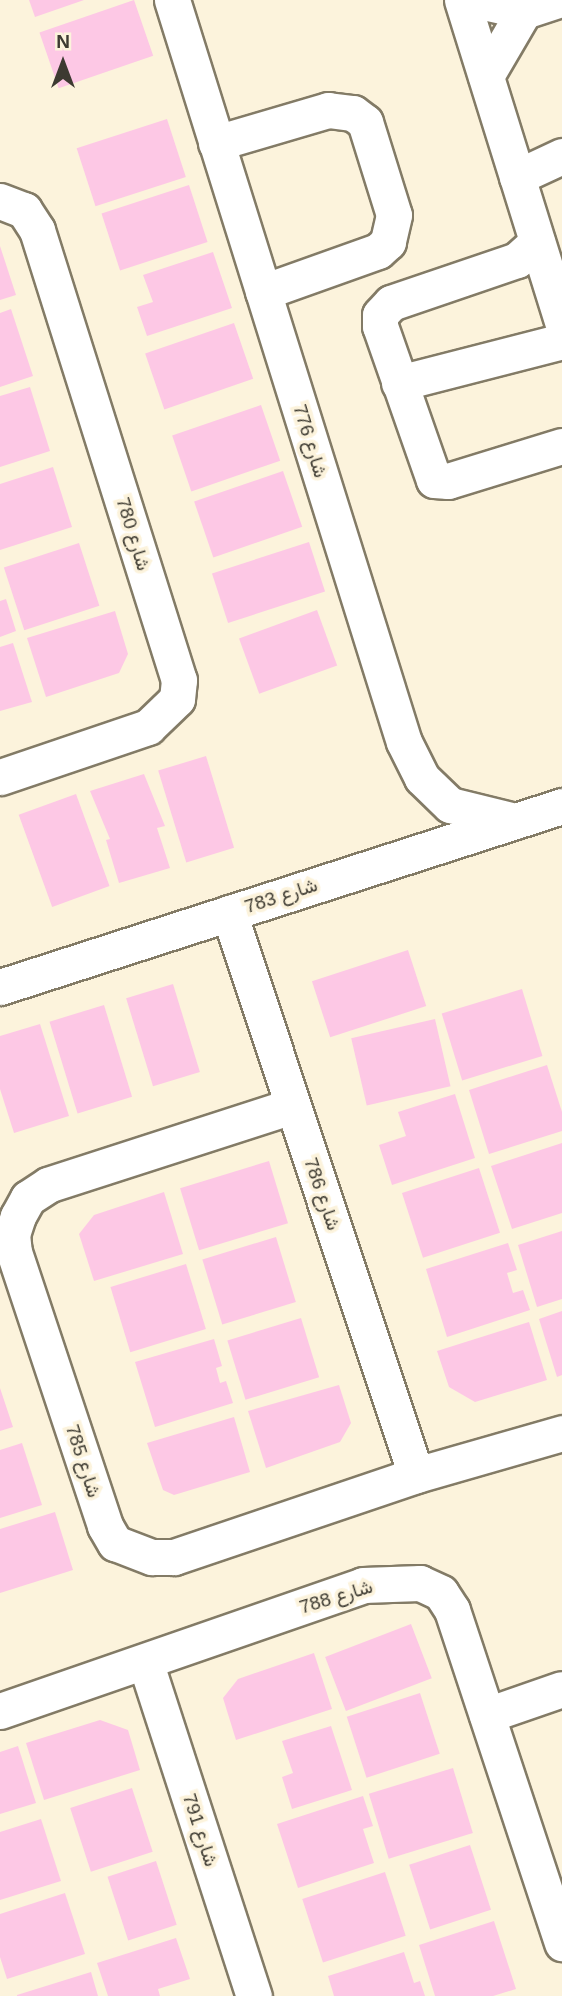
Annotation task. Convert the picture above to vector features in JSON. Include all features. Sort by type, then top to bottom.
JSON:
[{"type":"street","name":"شارع 776","points":[[172,0],[404,742],[422,778],[450,805],[515,821]]},
{"type":"street","points":[[462,0],[562,322]]},
{"type":"street","points":[[474,0],[524,11],[558,0]]},
{"type":"street","points":[[486,76],[524,11]]},
{"type":"street","points":[[216,143],[328,110],[353,113],[365,122],[394,215],[388,242],[378,251],[263,292]]},
{"type":"street","points":[[517,177],[562,156]]},
{"type":"street","name":"شارع 780","points":[[0,201],[24,210],[37,230],[179,680],[177,699],[148,727],[0,777]]},
{"type":"street","points":[[537,242],[517,260],[384,309],[380,326],[434,480],[448,481],[562,446]]},
{"type":"street","points":[[399,383],[562,341]]},
{"type":"street","name":"شارع 783","points":[[0,987],[562,806]]},
{"type":"street","name":"شارع 786","points":[[229,913],[416,1475]]},
{"type":"street","name":"شارع 785","points":[[292,1106],[48,1185],[28,1198],[18,1216],[12,1234],[15,1252],[105,1526],[115,1543],[131,1551],[174,1557],[416,1475],[562,1433]]},
{"type":"street","name":"شارع 788","points":[[0,1711],[146,1664],[363,1585],[420,1583],[441,1592],[452,1610],[562,1943]]},
{"type":"street","name":"شارع 791","points":[[146,1664],[254,1996]]},
{"type":"street","points":[[487,1715],[562,1689]]},
{"type":"building","points":[[29,0],[84,0],[35,17]]},
{"type":"building","points":[[134,0],[153,56],[59,88],[39,33]]},
{"type":"building","points":[[167,119],[186,177],[95,206],[77,148]]},
{"type":"building","points":[[189,185],[208,242],[120,270],[102,213]]},
{"type":"building","points":[[0,246],[16,295],[0,300]]},
{"type":"building","points":[[213,252],[232,308],[147,336],[137,307],[153,302],[143,275]]},
{"type":"building","points":[[11,309],[33,376],[0,387],[0,313]]},
{"type":"building","points":[[234,323],[253,379],[164,409],[145,354]]},
{"type":"building","points":[[30,387],[50,451],[0,467],[0,396]]},
{"type":"building","points":[[261,405],[280,461],[191,491],[172,436]]},
{"type":"building","points":[[53,467],[72,527],[0,550],[0,484]]},
{"type":"building","points":[[283,471],[302,527],[213,557],[194,502]]},
{"type":"building","points":[[309,542],[325,591],[228,623],[212,574]]},
{"type":"building","points":[[79,543],[99,606],[24,630],[4,567]]},
{"type":"building","points":[[6,599],[16,631],[0,637],[0,601]]},
{"type":"building","points":[[317,610],[337,665],[259,694],[239,638]]},
{"type":"building","points":[[115,611],[128,654],[119,673],[46,697],[27,638]]},
{"type":"building","points":[[13,643],[32,702],[0,711],[0,647]]},
{"type":"building","points":[[206,756],[234,848],[186,862],[158,771]]},
{"type":"building","points":[[144,774],[165,826],[157,828],[170,868],[119,883],[106,840],[110,839],[90,791]]},
{"type":"building","points":[[76,794],[110,886],[52,907],[19,815]]},
{"type":"building","points":[[408,950],[426,1006],[330,1037],[312,981]]},
{"type":"building","points":[[173,984],[200,1072],[153,1086],[126,998]]},
{"type":"building","points":[[522,989],[542,1056],[462,1081],[442,1014]]},
{"type":"building","points":[[104,1005],[132,1097],[78,1113],[49,1022]]},
{"type":"building","points":[[435,1019],[451,1086],[367,1106],[351,1038]]},
{"type":"building","points":[[40,1024],[69,1116],[14,1133],[0,1089],[0,1036]]},
{"type":"building","points":[[547,1065],[562,1112],[562,1131],[489,1154],[469,1090]]},
{"type":"building","points":[[455,1094],[475,1158],[392,1185],[379,1145],[406,1136],[398,1112]]},
{"type":"building","points":[[562,1143],[562,1213],[512,1229],[491,1166]]},
{"type":"building","points":[[269,1161],[288,1223],[199,1250],[180,1188]]},
{"type":"building","points":[[479,1168],[500,1233],[423,1258],[402,1193]]},
{"type":"building","points":[[164,1192],[183,1254],[94,1281],[79,1234],[94,1215]]},
{"type":"building","points":[[562,1231],[562,1299],[537,1307],[518,1245]]},
{"type":"building","points":[[276,1237],[296,1302],[222,1325],[202,1260]]},
{"type":"building","points":[[508,1243],[517,1270],[507,1273],[513,1293],[523,1290],[530,1310],[447,1337],[426,1269]]},
{"type":"building","points":[[186,1264],[206,1329],[130,1352],[110,1287]]},
{"type":"building","points":[[562,1311],[562,1375],[557,1377],[539,1319]]},
{"type":"building","points":[[301,1318],[319,1377],[245,1400],[227,1341]]},
{"type":"building","points":[[529,1322],[547,1380],[475,1402],[449,1387],[437,1351]]},
{"type":"building","points":[[214,1339],[222,1366],[216,1368],[220,1383],[226,1381],[233,1403],[155,1427],[135,1362]]},
{"type":"building","points":[[339,1385],[351,1423],[340,1442],[266,1468],[248,1411]]},
{"type":"building","points":[[0,1388],[13,1427],[0,1431]]},
{"type":"building","points":[[234,1417],[250,1472],[174,1495],[163,1490],[147,1443]]},
{"type":"building","points":[[22,1443],[42,1505],[0,1518],[0,1450]]},
{"type":"building","points":[[55,1512],[73,1570],[0,1593],[0,1529]]},
{"type":"building","points":[[411,1624],[432,1678],[346,1711],[325,1657]]},
{"type":"building","points":[[314,1653],[332,1709],[236,1740],[223,1698],[238,1679]]},
{"type":"building","points":[[420,1693],[440,1754],[367,1778],[347,1717]]},
{"type":"building","points":[[100,1720],[128,1730],[140,1770],[44,1800],[26,1743]]},
{"type":"building","points":[[331,1726],[352,1790],[292,1809],[282,1777],[293,1773],[282,1741]]},
{"type":"building","points":[[18,1746],[36,1803],[0,1814],[0,1752]]},
{"type":"building","points":[[453,1768],[473,1833],[389,1859],[369,1794]]},
{"type":"building","points":[[132,1788],[153,1852],[91,1872],[70,1808]]},
{"type":"building","points":[[363,1796],[373,1826],[363,1829],[374,1863],[298,1888],[277,1824]]},
{"type":"building","points":[[41,1819],[61,1881],[0,1900],[0,1832]]},
{"type":"building","points":[[470,1845],[491,1910],[430,1929],[409,1865]]},
{"type":"building","points":[[156,1861],[177,1925],[128,1940],[107,1877]]},
{"type":"building","points":[[385,1872],[406,1936],[323,1963],[302,1899]]},
{"type":"building","points":[[65,1893],[85,1954],[7,1979],[0,1957],[0,1914]]},
{"type":"building","points":[[494,1921],[516,1989],[493,1996],[435,1996],[419,1945]]},
{"type":"building","points":[[176,1938],[190,1979],[158,1989],[160,1996],[108,1996],[97,1963]]},
{"type":"building","points":[[404,1952],[414,1983],[420,1981],[425,1996],[334,1996],[328,1976]]},
{"type":"building","points":[[91,1972],[98,1996],[17,1996],[17,1995]]}]
